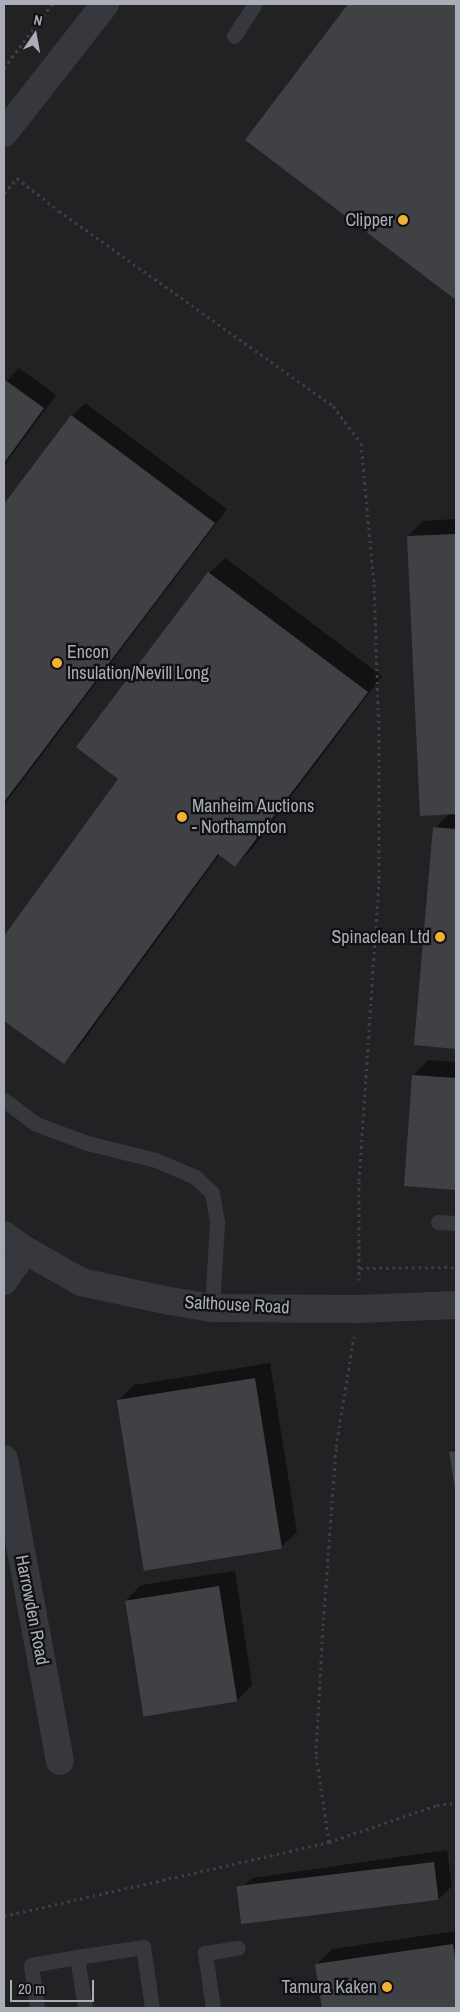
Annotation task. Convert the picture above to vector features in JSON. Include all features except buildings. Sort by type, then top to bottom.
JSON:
[{"type":"street","points":[[4,133],[105,4]]},
{"type":"street","points":[[4,1281],[14,1243]]},
{"type":"street","name":"Salthouse Road","points":[[14,1243],[81,1282],[212,1308],[358,1309],[456,1305]]},
{"type":"street","name":"Harrowden Road","points":[[4,1459],[60,1761]]},
{"type":"lane","points":[[234,36],[255,4]]},
{"type":"lane","points":[[4,1100],[36,1124],[87,1143],[156,1160],[195,1177],[212,1193],[217,1222],[212,1308]]},
{"type":"lane","points":[[438,1222],[456,1223]]},
{"type":"lane","points":[[37,2008],[31,1965],[143,1947],[152,2008]]},
{"type":"lane","points":[[213,2008],[205,1952],[238,1948]]},
{"type":"lane","points":[[78,1958],[85,2008]]},
{"type":"path","points":[[4,68],[52,4]]},
{"type":"path","points":[[4,193],[17,178],[59,211],[333,406],[361,443],[374,584],[380,762],[379,880],[359,1181],[360,1268],[456,1267]]},
{"type":"path","points":[[329,1842],[316,1754],[336,1447],[355,1329]]},
{"type":"path","points":[[4,1916],[329,1842],[437,1805],[456,1803]]},
{"type":"shaded area","points":[[4,4],[456,4],[456,2008],[4,2008]]},
{"type":"place","name":"Clipper","points":[[403,220]]},
{"type":"place","name":"Encon Insulation/Nevill Long","points":[[57,663]]},
{"type":"place","name":"Manheim Auctions - Northampton","points":[[182,817]]},
{"type":"place","name":"Spinaclean Ltd","points":[[440,937]]},
{"type":"place","name":"Tamura Kaken","points":[[387,1987]]}]
